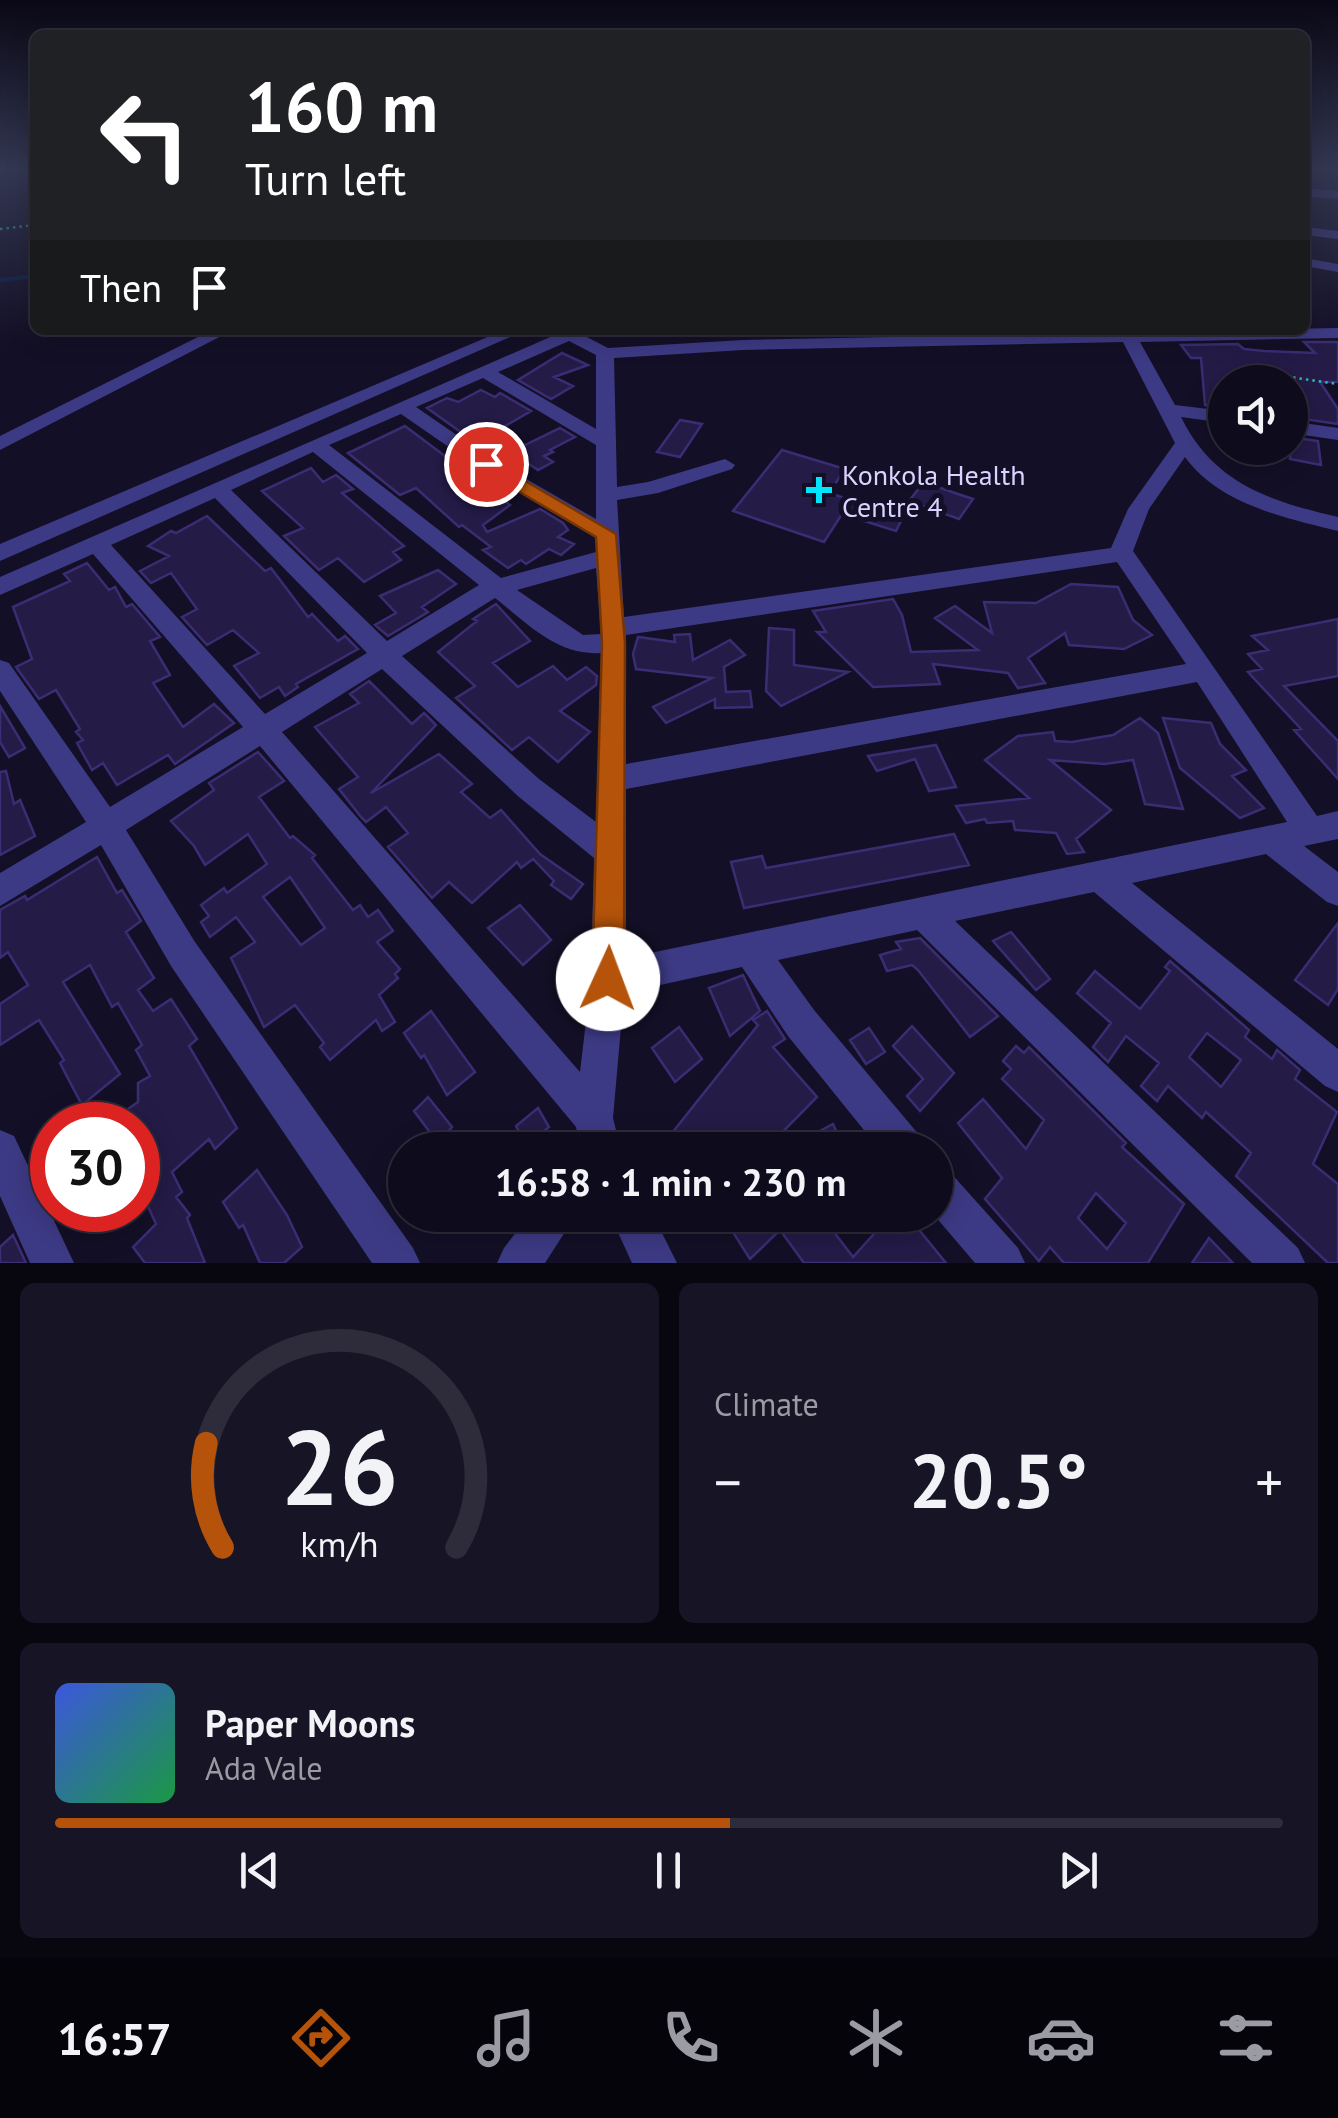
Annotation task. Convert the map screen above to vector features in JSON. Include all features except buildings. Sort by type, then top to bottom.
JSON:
[{"type":"street","points":[[1310,232],[1338,235]]},
{"type":"street","points":[[1310,263],[1338,268]]},
{"type":"street","points":[[1310,333],[1338,333]]},
{"type":"street","points":[[0,444],[215,335]]},
{"type":"street","points":[[0,553],[506,335]]},
{"type":"street","points":[[0,588],[562,335]]},
{"type":"street","points":[[577,335],[605,353],[938,336],[1034,335]]},
{"type":"street","points":[[743,345],[762,335]]},
{"type":"street","points":[[1130,335],[1185,445],[1215,474],[1244,493]]},
{"type":"street","points":[[597,1132],[594,1118],[608,979],[612,853],[612,635],[606,546],[605,353]]},
{"type":"street","points":[[482,371],[605,442]]},
{"type":"street","points":[[402,406],[606,546]]},
{"type":"street","points":[[1168,410],[1208,415]]},
{"type":"street","points":[[1308,430],[1338,434]]},
{"type":"street","points":[[315,444],[493,588],[579,645],[672,622],[1121,554],[1131,560],[1202,671],[1324,828],[608,979]]},
{"type":"street","points":[[1121,554],[1133,512],[1145,503],[1155,480],[1166,472],[1175,453],[1185,445]]},
{"type":"street","points":[[608,495],[651,488],[725,466]]},
{"type":"street","points":[[1166,472],[1338,524]]},
{"type":"street","points":[[218,489],[431,701],[612,853]]},
{"type":"street","points":[[97,544],[262,729],[594,1118]]},
{"type":"street","points":[[0,891],[493,588],[606,546]]},
{"type":"street","points":[[0,670],[137,872],[183,954],[398,1263]]},
{"type":"street","points":[[611,779],[1202,671]]},
{"type":"street","points":[[1271,840],[1338,892]]},
{"type":"street","points":[[1100,876],[1338,1073]]},
{"type":"street","points":[[925,914],[1283,1263]]},
{"type":"street","points":[[751,950],[801,1023],[891,1132]]},
{"type":"street","points":[[0,1150],[52,1263]]},
{"type":"street","points":[[953,1205],[1003,1263]]},
{"type":"street","points":[[519,1263],[542,1232]]},
{"type":"street","points":[[640,1232],[655,1263]]},
{"type":"path","points":[[1308,380],[1338,384]]},
{"type":"waterway","points":[[0,280],[30,277]]},
{"type":"place","name":"Konkola Health Centre 4","points":[[819,490]]},
{"type":"route","points":[[486,464],[606,534],[614,643],[608,979]]}]
